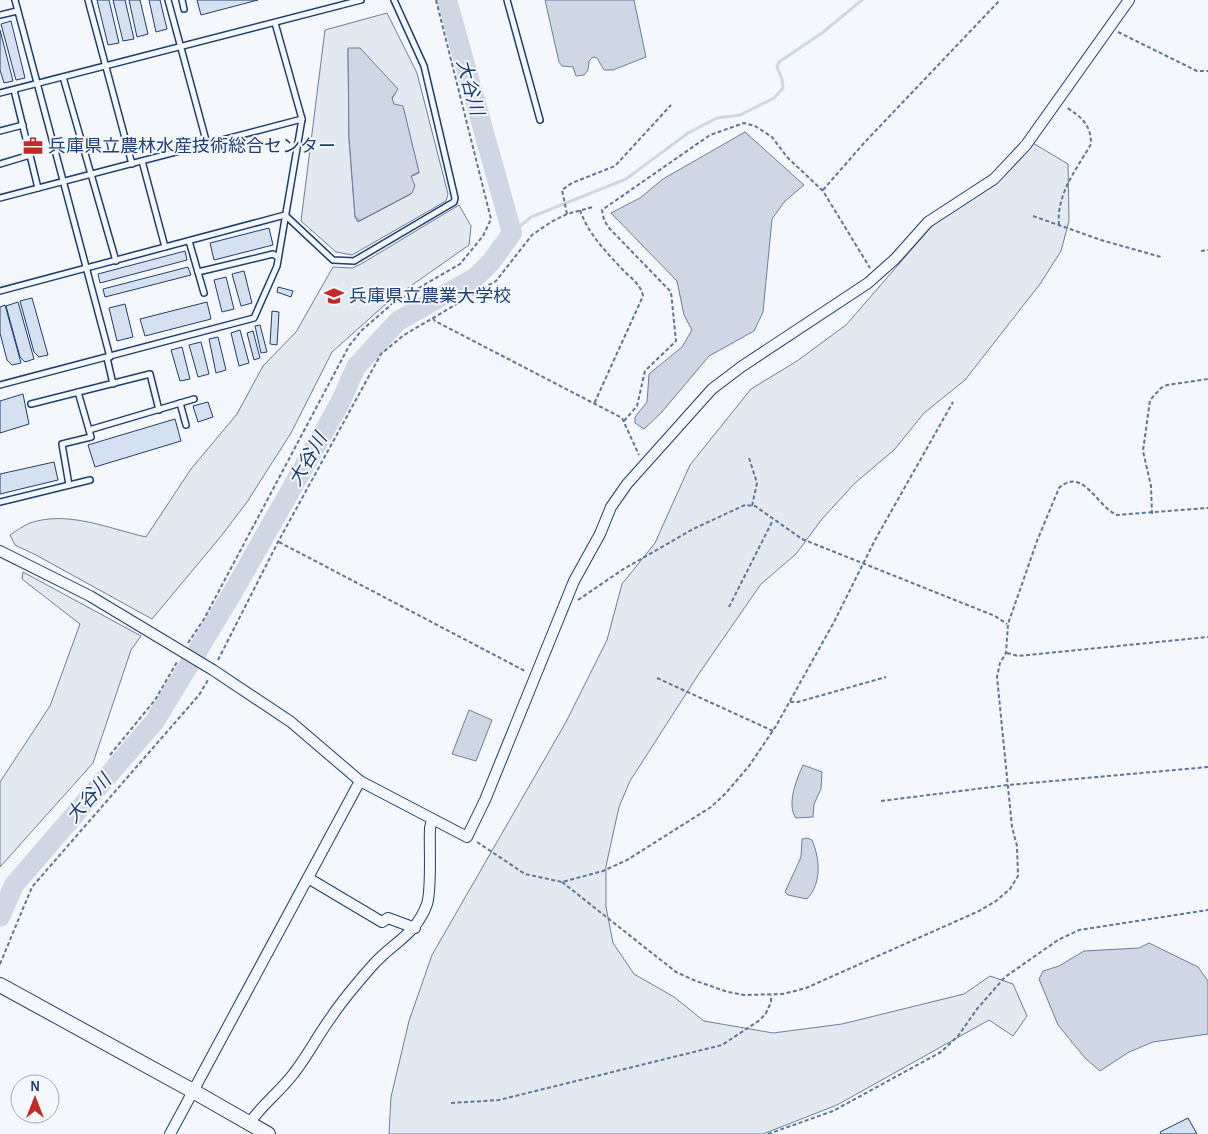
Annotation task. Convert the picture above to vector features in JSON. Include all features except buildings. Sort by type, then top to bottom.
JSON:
[{"type":"street","points":[[0,551],[90,596],[211,669],[291,722],[360,781],[467,837],[485,800],[503,750],[536,676],[574,581],[600,534],[611,507],[626,484],[712,389],[741,367],[876,277],[928,222],[979,190],[1010,164],[1129,0]]},
{"type":"street","points":[[170,1134],[360,781]]},
{"type":"street","points":[[249,1124],[258,1110],[269,1102],[294,1073],[332,1015],[373,964],[387,949],[415,928],[428,902],[432,820]]},
{"type":"street","points":[[308,878],[382,922],[388,918],[415,928]]},
{"type":"street","points":[[0,986],[194,1091],[268,1134]]},
{"type":"lane","points":[[15,0],[109,357],[113,384]]},
{"type":"lane","points":[[88,0],[132,164]]},
{"type":"lane","points":[[168,0],[208,144]]},
{"type":"lane","points":[[182,0],[184,9]]},
{"type":"lane","points":[[0,93],[361,0]]},
{"type":"lane","points":[[285,215],[333,260],[354,261],[454,202],[456,198],[424,66],[394,0]]},
{"type":"lane","points":[[507,0],[540,120]]},
{"type":"lane","points":[[0,15],[18,11]]},
{"type":"lane","points":[[0,385],[254,318],[277,266],[302,119],[275,23]]},
{"type":"lane","points":[[63,77],[116,261]]},
{"type":"lane","points":[[14,90],[38,188]]},
{"type":"lane","points":[[0,198],[302,119]]},
{"type":"lane","points":[[0,131],[22,125]]},
{"type":"lane","points":[[0,164],[30,156]]},
{"type":"lane","points":[[142,161],[165,247]]},
{"type":"lane","points":[[0,291],[285,215]]},
{"type":"lane","points":[[189,241],[204,294]]},
{"type":"lane","points":[[198,272],[273,254],[278,256]]},
{"type":"lane","points":[[31,404],[150,374],[159,410]]},
{"type":"lane","points":[[69,485],[62,444],[91,437],[78,392]]},
{"type":"lane","points":[[89,430],[194,399]]},
{"type":"lane","points":[[180,403],[186,425]]},
{"type":"lane","points":[[0,502],[90,480]]},
{"type":"path","points":[[110,755],[155,700],[204,620],[349,346],[361,331],[393,303],[460,264],[483,236],[492,219],[436,0]]},
{"type":"path","points":[[823,190],[864,143],[1000,0]]},
{"type":"path","points":[[1109,28],[1197,71],[1208,71]]},
{"type":"path","points":[[1057,101],[1086,123],[1091,134],[1091,144],[1060,200],[1057,212],[1059,225]]},
{"type":"path","points":[[567,212],[562,190],[572,183],[615,166],[671,105]]},
{"type":"path","points":[[624,421],[637,406],[645,371],[676,341],[675,324],[670,292],[609,228],[604,220],[602,210],[710,135],[744,123],[755,126],[772,136],[787,157],[823,190],[876,277]]},
{"type":"path","points":[[0,964],[32,887],[199,695],[278,542],[381,354],[404,335],[496,281],[532,235],[567,212],[593,207]]},
{"type":"path","points":[[580,210],[592,233],[634,279],[643,296],[594,404]]},
{"type":"path","points":[[1033,216],[1161,257]]},
{"type":"path","points":[[1201,251],[1208,250]]},
{"type":"path","points":[[433,318],[435,322],[624,421],[640,453],[636,460]]},
{"type":"path","points":[[1152,514],[1151,486],[1143,451],[1150,400],[1167,385],[1208,379]]},
{"type":"path","points":[[562,882],[604,871],[627,860],[711,807],[750,766],[790,702],[834,622],[863,563],[952,402]]},
{"type":"path","points":[[749,458],[757,483],[752,506]]},
{"type":"path","points":[[467,837],[525,874],[562,882],[676,972],[728,992],[771,995],[794,992],[806,988],[979,911],[1010,889],[1018,876],[1017,846],[1012,826],[996,677],[1000,663],[1006,653],[1008,624],[1053,501],[1064,484],[1077,481],[1084,485],[1108,512],[1117,515],[1152,514],[1208,508]]},
{"type":"path","points":[[564,606],[571,605],[622,570],[693,530],[745,505],[752,506],[802,539],[995,616],[1008,624]]},
{"type":"path","points":[[729,606],[773,520]]},
{"type":"path","points":[[278,542],[536,676]]},
{"type":"path","points":[[1006,653],[1018,656],[1208,637]]},
{"type":"path","points":[[790,702],[798,702],[886,677]]},
{"type":"path","points":[[657,678],[773,731]]},
{"type":"path","points":[[882,801],[1008,785],[1208,767]]},
{"type":"path","points":[[768,1134],[833,1110],[941,1052],[958,1036],[977,1009],[1005,977],[1058,940],[1079,930],[1208,910]]},
{"type":"path","points":[[451,1103],[499,1100],[722,1044],[760,1020],[769,1008],[771,995]]},
{"type":"shaded area","points":[[545,0],[634,0],[646,57],[613,70],[604,70],[597,58],[593,57],[589,61],[588,70],[584,75],[576,76],[573,67],[562,66],[559,62]]},
{"type":"shaded area","points":[[387,13],[417,73],[448,194],[446,201],[352,255],[336,252],[301,221],[325,30]],"holes":[[[348,49],[359,49],[397,90],[392,99],[394,106],[403,108],[419,173],[410,177],[414,187],[411,194],[358,222],[355,217],[349,139]]]},
{"type":"shaded area","points":[[348,48],[360,48],[398,89],[392,98],[394,104],[403,106],[419,172],[411,176],[415,186],[412,193],[359,221],[355,216],[349,137]]},
{"type":"shaded area","points":[[745,132],[804,185],[785,201],[772,219],[763,312],[754,331],[709,356],[661,413],[644,429],[635,423],[635,417],[647,402],[649,374],[682,347],[692,330],[684,315],[677,281],[611,213],[640,198],[663,179]]},
{"type":"shaded area","points":[[1031,142],[1068,164],[1069,221],[1061,251],[1040,284],[965,380],[924,413],[894,450],[855,483],[822,519],[796,554],[761,584],[700,672],[630,781],[619,807],[606,866],[606,907],[613,943],[634,974],[674,997],[704,1021],[773,1033],[842,1024],[964,994],[990,976],[1013,984],[1027,1016],[1013,1036],[989,1020],[837,1105],[763,1134],[389,1134],[391,1097],[409,1021],[432,955],[566,722],[607,640],[622,584],[655,543],[690,465],[751,389],[797,361],[846,325],[932,226],[978,193]]},
{"type":"shaded area","points":[[459,205],[471,226],[469,245],[388,302],[332,352],[291,433],[247,502],[152,619],[15,545],[10,535],[22,527],[30,523],[59,519],[89,522],[146,537],[191,469],[237,414],[263,366],[296,332],[333,267],[352,268],[361,264]]},
{"type":"shaded area","points":[[23,572],[141,636],[131,650],[93,763],[0,867],[0,782],[50,706],[80,624],[22,579]]},
{"type":"shaded area","points":[[469,710],[492,720],[476,761],[452,754]]},
{"type":"shaded area","points":[[803,765],[822,772],[821,789],[814,804],[813,817],[796,818],[793,813],[792,799]]},
{"type":"shaded area","points":[[802,839],[812,840],[815,847],[818,871],[815,886],[807,899],[788,895],[785,892],[801,857]]},
{"type":"shaded area","points":[[1149,943],[1198,967],[1208,981],[1208,1034],[1153,1042],[1129,1052],[1100,1071],[1085,1058],[1058,1025],[1039,979],[1043,971],[1059,966],[1084,951],[1139,948]]},
{"type":"waterway","name":"大谷川","points":[[0,917],[14,885],[155,721],[233,592],[340,403],[356,367],[398,321],[476,277],[491,262],[512,233],[447,0]]},
{"type":"waterway","points":[[512,233],[531,217],[626,179],[688,133],[717,118],[740,115],[774,98],[783,88],[782,79],[777,67],[779,62],[822,33],[862,0]]},
{"type":"place","name":"兵庫県立農林水産技術総合センター","points":[[33,146]]},
{"type":"place","name":"兵庫県立農業大学校","points":[[334,296]]}]
